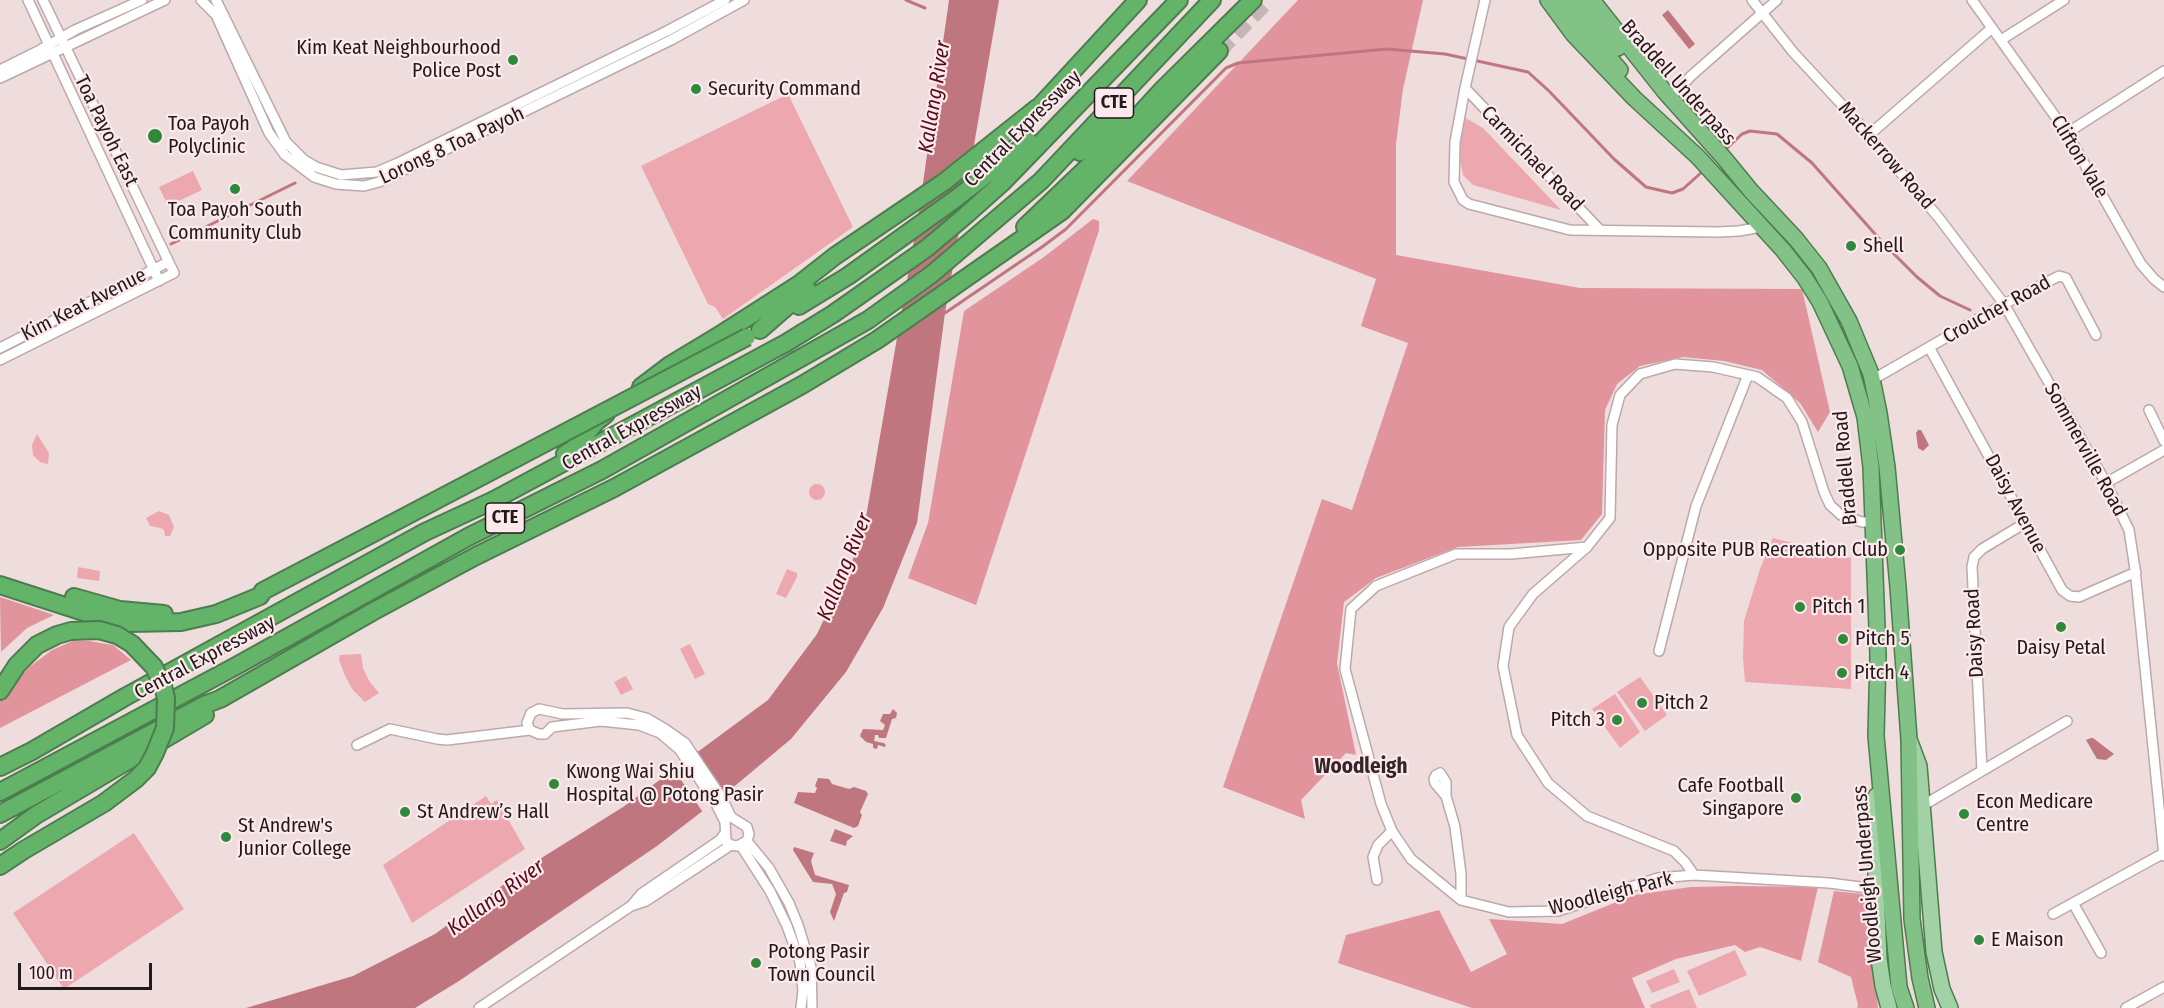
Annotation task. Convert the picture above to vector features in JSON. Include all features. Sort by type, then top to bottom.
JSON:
[{"type":"highway","points":[[0,573],[120,610],[155,613],[176,614],[210,609],[231,603],[257,591],[263,591],[753,334],[944,182],[994,147],[1037,108],[1138,0]]},
{"type":"highway","name":"Central Expressway","points":[[0,792],[236,666],[468,537],[602,470],[868,320],[932,274],[1041,181],[1212,0]]},
{"type":"highway","points":[[981,266],[1102,153],[1253,0]]},
{"type":"highway","name":"Braddell Road","points":[[1548,0],[1573,34],[1634,98],[1713,159]]},
{"type":"highway","name":"Braddell Underpass","points":[[1563,0],[1582,27],[1713,159],[1751,191]]},
{"type":"highway","name":"Braddell Underpass","points":[[1579,0],[1713,159]]},
{"type":"highway","name":"Braddell Road","points":[[1592,0],[1670,98],[1761,227],[1805,278],[1834,329],[1850,366],[1865,417],[1871,467],[1878,655],[1876,736]]},
{"type":"highway","name":"Central Expressway","points":[[0,767],[425,532],[494,500],[786,343],[864,293],[927,248],[996,178],[1077,104],[1175,4]]},
{"type":"highway","points":[[0,814],[204,705],[220,699],[372,612],[476,556],[614,488],[802,385],[877,340],[1062,211],[1219,51]]},
{"type":"highway","points":[[1041,181],[1163,89]]},
{"type":"highway","points":[[494,500],[504,488],[572,450],[597,421],[670,365],[759,311],[996,178]]},
{"type":"highway","name":"Braddell Road","points":[[1751,191],[1796,239],[1819,268],[1849,321],[1872,380],[1880,413],[1887,467],[1909,739]]},
{"type":"highway","points":[[0,585],[102,618],[128,623],[181,622],[216,614],[260,596],[263,591]]},
{"type":"highway","points":[[0,691],[17,665],[37,645],[71,631],[99,630],[117,635],[132,644],[154,667],[163,686],[167,716],[162,739],[147,768],[136,779],[104,802],[0,866]]},
{"type":"highway","points":[[0,841],[36,814],[201,719],[220,699]]},
{"type":"highway","name":"Woodleigh Underpass","points":[[1876,736],[1899,987],[1906,1008]]},
{"type":"highway","name":"Woodleigh Underpass","points":[[1909,739],[1912,919],[1920,978],[1927,1008]]},
{"type":"main road","name":"Braddell Road","points":[[1876,736],[1876,889],[1879,959],[1882,986],[1889,1008]]},
{"type":"main road","name":"Braddell Road","points":[[1909,739],[1919,766],[1934,951],[1942,989],[1950,1008]]},
{"type":"street","name":"Toa Payoh East","points":[[28,0],[159,281]]},
{"type":"street","name":"Toa Payoh East","points":[[43,0],[168,262]]},
{"type":"street","points":[[0,78],[142,0]]},
{"type":"street","points":[[63,43],[165,0]]},
{"type":"street","name":"Lorong 8 Toa Payoh","points":[[201,0],[220,23],[276,145],[314,177],[336,184],[364,186],[387,178],[651,50],[744,0]]},
{"type":"street","name":"Lorong 8 Toa Payoh","points":[[217,1],[279,128],[293,150],[310,164],[331,173],[357,175],[377,172],[398,163],[667,31],[725,0]]},
{"type":"street","name":"Carmichael Road","points":[[1485,0],[1455,142],[1453,173],[1457,192],[1463,200],[1470,204],[1570,230],[1718,232],[1761,227]]},
{"type":"street","name":"Mackerrow Road","points":[[1752,0],[1793,52],[1869,135],[1939,218],[2004,304]]},
{"type":"street","points":[[1670,98],[1686,80],[1777,0]]},
{"type":"street","name":"Clifton Vale","points":[[1972,0],[2067,133],[2141,264],[2164,287]]},
{"type":"street","points":[[2001,40],[2064,0]]},
{"type":"street","points":[[1869,135],[1992,28]]},
{"type":"street","points":[[0,70],[51,49]]},
{"type":"street","points":[[2067,133],[2164,71]]},
{"type":"street","name":"Carmichael Road","points":[[1465,88],[1599,229]]},
{"type":"street","points":[[159,281],[174,273],[168,262]]},
{"type":"street","name":"Kim Keat Avenue","points":[[0,348],[168,262]]},
{"type":"street","name":"Croucher Road","points":[[1872,380],[2004,304],[2059,276],[2063,276],[2068,282],[2096,335]]},
{"type":"street","name":"Kim Keat Avenue","points":[[0,360],[159,281]]},
{"type":"street","name":"Sommerville Road","points":[[2004,304],[2106,483],[2129,530],[2161,786],[2164,854]]},
{"type":"street","name":"Daisy Avenue","points":[[1929,347],[2062,590],[2070,597],[2079,597],[2136,572]]},
{"type":"street","name":"Woodleigh Park","points":[[1694,875],[1674,851],[1587,816],[1548,783],[1517,735],[1503,666],[1509,627],[1533,594],[1587,547],[1610,518],[1612,425],[1620,395],[1640,375],[1675,364],[1713,367],[1757,377],[1786,398],[1802,422],[1830,505],[1841,515],[1862,522],[1873,522]]},
{"type":"street","points":[[1659,651],[1696,506],[1748,375]]},
{"type":"street","points":[[2149,410],[2164,441]]},
{"type":"street","points":[[2106,483],[2164,450]]},
{"type":"street","name":"Daisy Road","points":[[1982,771],[1972,567],[1974,557],[1982,549],[2025,523]]},
{"type":"street","name":"Woodleigh Park","points":[[1587,547],[1512,554],[1456,554],[1376,586],[1351,609],[1345,669],[1381,804],[1392,831],[1411,859],[1461,900],[1509,912],[1558,911],[1658,878],[1694,875],[1761,878],[1876,889]]},
{"type":"street","points":[[549,712],[553,720],[548,732],[536,734],[530,730],[527,720],[531,712],[539,709],[563,714],[627,714],[646,718],[665,729],[682,746],[722,798],[729,825],[726,841],[739,844],[769,868],[789,903],[811,967],[812,1008]]},
{"type":"street","points":[[552,726],[601,721],[639,725],[660,733],[682,746]]},
{"type":"street","points":[[1922,806],[2067,721]]},
{"type":"street","points":[[357,745],[390,729],[437,740],[530,730]]},
{"type":"street","points":[[1446,796],[1455,827],[1461,874],[1461,900]]},
{"type":"street","points":[[479,1008],[631,906],[646,901],[739,844],[748,830],[744,824],[729,825]]},
{"type":"street","points":[[631,906],[641,894],[720,840],[729,825]]},
{"type":"street","points":[[1377,880],[1373,856],[1378,845],[1392,831]]},
{"type":"street","points":[[739,844],[770,891],[788,926],[800,962],[803,990],[801,1008]]},
{"type":"street","points":[[2053,914],[2164,854]]},
{"type":"street","points":[[2073,903],[2101,953]]},
{"type":"street","points":[[2126,1008],[2164,987]]},
{"type":"shaded area","points":[[1298,0],[1423,0],[1403,89],[1396,144],[1396,255],[1580,288],[1802,289],[1830,412],[1818,432],[1800,403],[1762,370],[1724,361],[1683,357],[1640,366],[1617,384],[1605,410],[1602,514],[1581,540],[1458,547],[1376,578],[1344,602],[1337,663],[1356,755],[1346,753],[1301,800],[1305,819],[1223,787],[1322,499],[1352,510],[1408,343],[1361,326],[1376,279],[1127,181]]},
{"type":"shaded area","points":[[788,94],[853,227],[723,319],[715,307],[708,304],[641,166]]},
{"type":"shaded area","points":[[1464,117],[1483,128],[1561,210],[1473,185],[1463,175],[1459,155]]},
{"type":"shaded area","points":[[193,171],[202,190],[168,206],[159,187]]},
{"type":"shaded area","points":[[1093,219],[1099,221],[1099,230],[976,605],[908,578],[928,523],[964,311],[1044,257]]},
{"type":"shaded area","points":[[37,434],[49,453],[48,464],[40,462],[33,455],[32,445]]},
{"type":"shaded area","points":[[817,484],[823,486],[825,492],[823,498],[817,500],[811,498],[809,492],[811,486]]},
{"type":"shaded area","points":[[159,511],[169,515],[174,527],[170,536],[165,536],[161,528],[150,526],[146,518]]},
{"type":"shaded area","name":"Pitch 1","points":[[1773,538],[1851,558],[1851,689],[1745,682],[1744,621],[1760,569]]},
{"type":"shaded area","points":[[78,567],[100,571],[99,581],[77,578]]},
{"type":"shaded area","points":[[787,569],[797,573],[797,577],[786,598],[776,594]]},
{"type":"shaded area","points":[[0,597],[54,615],[27,628],[1,652]]},
{"type":"shaded area","points":[[73,641],[113,645],[131,660],[0,728],[0,702],[5,694],[28,668],[52,650]]},
{"type":"shaded area","points":[[690,644],[705,674],[695,679],[680,649]]},
{"type":"shaded area","points":[[361,654],[363,668],[369,681],[379,693],[365,702],[353,690],[339,660],[340,655]]},
{"type":"shaded area","points":[[626,676],[633,689],[621,695],[614,682]]},
{"type":"shaded area","name":"Pitch 2","points":[[1640,677],[1667,715],[1645,731],[1617,692]]},
{"type":"shaded area","name":"Pitch 3","points":[[1615,694],[1640,732],[1620,748],[1592,709]]},
{"type":"shaded area","points":[[486,796],[491,804],[497,800],[525,849],[412,923],[383,865]]},
{"type":"shaded area","points":[[134,833],[184,909],[64,989],[13,913]]},
{"type":"shaded area","points":[[1691,887],[1818,887],[1801,961],[1760,947],[1745,952],[1735,945],[1676,959],[1632,978],[1645,1008],[1472,1008],[1338,963],[1346,935],[1439,910],[1471,972],[1507,954],[1489,919],[1562,924],[1634,895]]},
{"type":"shaded area","points":[[1834,891],[1863,894],[1867,900],[1878,1008],[1857,1008],[1851,977],[1818,962]]},
{"type":"shaded area","points":[[1735,950],[1747,975],[1699,996],[1687,971]]},
{"type":"shaded area","points":[[1674,969],[1680,982],[1652,993],[1646,981]]},
{"type":"shaded area","points":[[1689,989],[1697,1008],[1651,1008],[1650,1005]]},
{"type":"water","name":"Kallang River","points":[[949,0],[999,0],[945,313],[917,523],[883,608],[846,672],[791,739],[730,790],[657,846],[459,981],[415,1008],[246,1008],[353,976],[435,934],[535,862],[623,807],[768,700],[817,634],[862,540],[919,211]]},
{"type":"water","points":[[1668,10],[1695,44],[1689,49],[1662,15]]},
{"type":"water","points":[[1921,430],[1929,445],[1923,451],[1918,448],[1916,433]]},
{"type":"water","points":[[893,709],[897,713],[896,718],[892,719],[886,738],[879,738],[875,735],[874,741],[884,743],[885,747],[878,745],[877,749],[873,748],[873,744],[866,742],[860,736],[863,729],[883,730],[885,725],[880,721],[883,714],[890,714]]},
{"type":"water","points":[[2091,738],[2114,754],[2106,760],[2097,759],[2086,740]]},
{"type":"water","points":[[818,778],[829,779],[832,784],[849,789],[854,787],[866,791],[868,794],[860,812],[862,815],[858,826],[854,828],[794,803],[798,792],[815,793]]},
{"type":"water","points":[[835,829],[853,836],[847,841],[846,846],[830,841]]},
{"type":"water","points":[[794,847],[814,853],[811,861],[815,875],[849,885],[834,921],[830,912],[836,894],[832,884],[813,882],[793,850]]},
{"type":"pier","points":[[695,749],[727,796],[704,814],[673,768]]},
{"type":"waterway","points":[[906,0],[925,8]]},
{"type":"waterway","points":[[945,313],[1066,229],[1226,68],[1238,63],[1387,49],[1445,54],[1528,72],[1614,159],[1646,187],[1672,193],[1683,189],[1703,171]]},
{"type":"waterway","points":[[1723,152],[1742,134],[1750,131],[1777,134],[1812,163],[1883,243],[1917,277],[1940,296],[1970,310]]},
{"type":"waterway","points":[[171,244],[295,183]]},
{"type":"tunnel","points":[[1219,51],[1268,0]]},
{"type":"place","name":"Kim Keat Neighbourhood Police Post","points":[[513,60]]},
{"type":"place","name":"Security Command","points":[[696,89]]},
{"type":"place","name":"Toa Payoh Polyclinic","points":[[155,136]]},
{"type":"place","name":"Toa Payoh South Community Club","points":[[235,189]]},
{"type":"place","name":"Shell","points":[[1851,246]]},
{"type":"place","name":"Opposite PUB Recreation Club","points":[[1900,550]]},
{"type":"place","name":"Pitch 1","points":[[1800,607]]},
{"type":"place","name":"Daisy Petal","points":[[2061,627]]},
{"type":"place","name":"Pitch 5","points":[[1843,639]]},
{"type":"place","name":"Pitch 4","points":[[1842,673]]},
{"type":"place","name":"Pitch 2","points":[[1642,703]]},
{"type":"place","name":"Pitch 3","points":[[1617,720]]},
{"type":"place","name":"Kwong Wai Shiu Hospital @ Potong Pasir","points":[[554,784]]},
{"type":"place","name":"Cafe Football Singapore","points":[[1796,798]]},
{"type":"place","name":"St Andrew’s Hall","points":[[405,812]]},
{"type":"place","name":"Econ Medicare Centre","points":[[1964,814]]},
{"type":"place","name":"St Andrew's Junior College","points":[[226,837]]},
{"type":"place","name":"E Maison","points":[[1979,940]]},
{"type":"place","name":"Potong Pasir Town Council","points":[[756,963]]},
{"type":"district","name":"Woodleigh","points":[[1361,767]]}]
